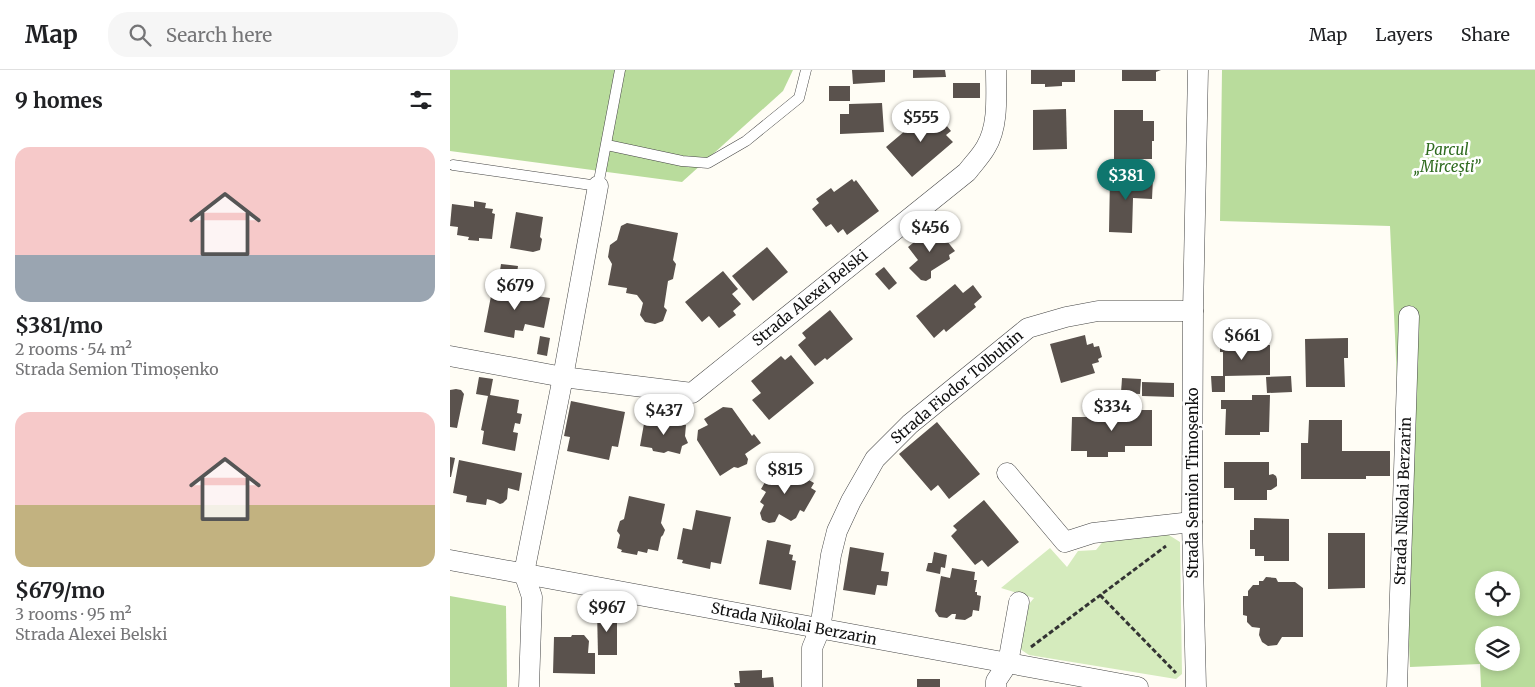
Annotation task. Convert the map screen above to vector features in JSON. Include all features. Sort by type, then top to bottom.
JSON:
[{"type":"street","name":"Strada Alexei Belski","points":[[450,356],[563,377],[692,393],[967,172],[986,147],[994,126],[996,70]]},
{"type":"street","name":"Strada Semion Timoșenko","points":[[1196,687],[1192,522],[1193,311],[1198,70]]},
{"type":"street","points":[[529,687],[532,597],[524,573],[598,186]]},
{"type":"street","name":"Strada Fiodor Tolbuhin","points":[[812,687],[812,648],[820,629],[831,555],[837,531],[850,501],[875,459],[910,424],[1028,328],[1066,317],[1098,311],[1193,311]]},
{"type":"street","name":"Strada Nikolai Berzarin","points":[[1397,687],[1409,316]]},
{"type":"street","points":[[1007,473],[1065,542],[1093,533],[1192,522]]},
{"type":"street","name":"Strada Nikolai Berzarin","points":[[450,560],[1138,687]]},
{"type":"street","points":[[996,687],[996,682],[1008,663],[1019,602]]},
{"type":"lane","points":[[453,165],[598,186],[620,70]]},
{"type":"lane","points":[[607,145],[682,161],[708,163],[746,141],[799,98],[806,70]]},
{"type":"path","points":[[1028,649],[1169,543]]},
{"type":"path","points":[[1100,595],[1178,676]]},
{"type":"green space","points":[[450,70],[793,70],[783,91],[682,182],[450,151]]},
{"type":"green space","name":"Parcul „Mircești”","points":[[1222,70],[1535,70],[1535,687],[1481,687],[1480,671],[1520,671],[1520,626],[1475,626],[1475,664],[1410,667],[1390,226],[1220,221]]},
{"type":"green space","points":[[1164,532],[1180,542],[1182,674],[1176,679],[1029,655],[1020,649],[1029,604],[1034,598],[1001,588],[1050,548],[1067,567],[1078,551],[1096,550],[1105,539]]},
{"type":"green space","points":[[450,596],[506,606],[507,687],[450,687]]},
{"type":"building","points":[[852,70],[885,70],[885,82],[853,84]]},
{"type":"building","points":[[913,70],[945,70],[946,77],[913,78]]},
{"type":"building","points":[[1031,70],[1075,70],[1075,82],[1062,82],[1062,86],[1045,87],[1045,84],[1031,84]]},
{"type":"building","points":[[1122,70],[1161,70],[1156,72],[1156,81],[1122,81]]},
{"type":"building","points":[[953,83],[980,83],[980,98],[953,98]]},
{"type":"building","points":[[829,86],[850,86],[850,101],[829,101]]},
{"type":"building","points":[[882,103],[884,132],[840,134],[840,114],[849,114],[849,104]]},
{"type":"building","points":[[932,108],[951,131],[946,135],[953,142],[912,177],[886,147]]},
{"type":"building","points":[[1066,109],[1067,149],[1033,150],[1033,110]]},
{"type":"building","points":[[1114,110],[1143,110],[1143,121],[1154,121],[1152,159],[1114,159]]},
{"type":"building","points":[[1110,177],[1153,178],[1152,199],[1133,198],[1132,233],[1109,232]]},
{"type":"building","points":[[852,179],[854,182],[856,180],[879,211],[847,235],[843,229],[838,233],[831,224],[826,227],[812,209],[819,203],[816,199],[831,188],[834,192]]},
{"type":"building","points":[[474,201],[486,203],[485,208],[493,209],[492,213],[495,214],[492,239],[479,238],[479,241],[468,240],[469,237],[457,235],[458,227],[450,226],[452,204],[474,207]]},
{"type":"building","points":[[516,212],[543,217],[540,250],[533,252],[510,248]]},
{"type":"building","points":[[627,223],[678,233],[673,260],[676,264],[673,279],[668,281],[664,307],[667,310],[663,321],[655,324],[645,322],[640,315],[643,303],[637,295],[626,293],[627,288],[608,285],[612,264],[608,257],[610,245],[617,240],[621,226]]},
{"type":"building","points":[[934,226],[940,233],[943,232],[955,251],[949,255],[950,259],[931,271],[931,278],[926,281],[921,280],[909,268],[918,260],[908,247]]},
{"type":"building","points":[[767,247],[788,272],[753,301],[732,276]]},
{"type":"building","points":[[501,264],[518,266],[516,280],[499,277]]},
{"type":"building","points":[[884,267],[897,283],[889,290],[875,274]]},
{"type":"building","points":[[723,271],[738,289],[732,294],[741,304],[733,311],[736,315],[719,328],[709,316],[702,322],[685,302]]},
{"type":"building","points":[[509,284],[532,288],[530,295],[550,298],[544,328],[525,324],[523,331],[515,330],[514,338],[484,332],[492,291],[506,293]]},
{"type":"building","points":[[955,284],[963,293],[973,285],[982,297],[974,304],[976,307],[946,332],[944,329],[934,338],[916,316]]},
{"type":"building","points":[[830,310],[853,339],[827,360],[825,358],[815,366],[798,345],[806,338],[802,333]]},
{"type":"building","points":[[1085,335],[1087,345],[1093,343],[1094,347],[1099,346],[1102,357],[1098,359],[1099,362],[1092,364],[1095,373],[1061,383],[1050,344]]},
{"type":"building","points":[[540,336],[550,338],[547,356],[537,354]]},
{"type":"building","points":[[1348,338],[1348,358],[1344,358],[1345,387],[1306,387],[1305,339]]},
{"type":"building","points":[[1220,340],[1260,340],[1260,345],[1270,345],[1270,375],[1225,376],[1225,392],[1212,392],[1211,376],[1223,376],[1223,352],[1220,352]]},
{"type":"building","points":[[791,355],[814,383],[769,420],[752,400],[761,393],[751,381],[781,356],[785,360]]},
{"type":"building","points":[[1291,376],[1292,392],[1267,393],[1266,377]]},
{"type":"building","points":[[479,377],[493,379],[490,395],[519,400],[517,413],[522,414],[520,424],[515,423],[513,432],[518,433],[515,451],[482,444],[484,431],[481,430],[488,396],[476,394]]},
{"type":"building","points":[[1122,378],[1141,379],[1140,394],[1121,393]]},
{"type":"building","points":[[1142,382],[1174,383],[1174,397],[1142,396]]},
{"type":"building","points":[[450,390],[461,390],[464,394],[457,428],[450,427]]},
{"type":"building","points":[[1252,395],[1270,395],[1269,432],[1260,432],[1260,435],[1225,435],[1226,409],[1221,409],[1221,400],[1252,400]]},
{"type":"building","points":[[571,401],[625,412],[618,447],[612,446],[609,460],[567,451],[570,437],[564,436]]},
{"type":"building","points":[[723,407],[732,408],[752,436],[754,434],[761,443],[745,454],[748,459],[747,464],[738,468],[734,467],[720,476],[697,440],[698,430],[708,425],[704,419]]},
{"type":"building","points":[[1103,410],[1152,410],[1152,446],[1125,446],[1125,452],[1108,452],[1108,457],[1087,457],[1087,451],[1071,451],[1072,417],[1103,417]]},
{"type":"building","points":[[645,418],[686,425],[685,436],[688,443],[682,446],[680,454],[668,451],[664,453],[653,451],[652,448],[640,446]]},
{"type":"building","points":[[1309,420],[1342,420],[1342,451],[1390,451],[1390,476],[1366,476],[1366,479],[1301,479],[1301,443],[1308,443]]},
{"type":"building","points":[[937,422],[980,474],[949,499],[938,485],[931,491],[899,454]]},
{"type":"building","points":[[450,457],[455,458],[451,477],[450,477]]},
{"type":"building","points":[[459,460],[522,473],[519,491],[508,488],[507,499],[500,504],[487,499],[486,505],[466,502],[467,496],[453,493]]},
{"type":"building","points":[[1224,462],[1269,462],[1269,475],[1273,474],[1276,476],[1277,486],[1267,490],[1267,500],[1234,500],[1234,488],[1224,488]]},
{"type":"building","points":[[774,467],[788,474],[790,469],[814,483],[811,488],[816,491],[804,512],[800,510],[796,518],[791,521],[779,514],[775,522],[769,523],[762,520],[760,513],[764,505],[760,502],[766,492],[761,489]]},
{"type":"building","points":[[629,496],[665,504],[661,523],[665,530],[661,537],[658,551],[648,549],[647,553],[638,551],[637,555],[621,552],[622,550],[617,548],[620,535],[617,531],[620,521],[624,519]]},
{"type":"building","points":[[984,500],[1019,542],[988,567],[982,560],[975,565],[951,536],[957,530],[953,526]]},
{"type":"building","points":[[696,510],[731,517],[721,564],[711,562],[710,569],[682,563],[683,560],[677,559],[683,528],[692,530]]},
{"type":"building","points":[[1254,518],[1289,519],[1289,561],[1264,561],[1264,556],[1255,556],[1255,549],[1250,549],[1250,530],[1254,530]]},
{"type":"building","points":[[1328,533],[1365,533],[1365,588],[1328,589]]},
{"type":"building","points":[[767,540],[791,545],[789,554],[793,555],[792,560],[796,561],[791,590],[759,584]]},
{"type":"building","points":[[850,547],[884,553],[881,571],[889,572],[887,586],[877,585],[875,595],[843,590]]},
{"type":"building","points":[[934,552],[947,555],[945,568],[941,567],[940,574],[926,571],[928,563],[932,563]]},
{"type":"building","points":[[952,568],[975,572],[974,580],[977,580],[975,592],[981,596],[979,611],[973,610],[972,616],[965,620],[955,619],[956,614],[952,614],[947,618],[939,617],[935,611],[941,576],[950,578]]},
{"type":"building","points":[[1266,577],[1276,578],[1278,582],[1295,582],[1303,588],[1303,637],[1282,637],[1277,645],[1268,646],[1262,642],[1259,635],[1260,628],[1252,627],[1247,622],[1247,616],[1243,615],[1243,596],[1248,596],[1248,591],[1253,585],[1259,585],[1259,581],[1263,581]]},
{"type":"building","points":[[597,611],[617,611],[617,655],[598,655]]},
{"type":"building","points":[[572,635],[584,635],[589,641],[588,653],[595,653],[595,674],[553,673],[554,637],[571,637]]},
{"type":"building","points":[[762,670],[762,678],[773,677],[774,687],[735,687],[734,683],[740,683],[739,671]]},
{"type":"building","points":[[917,679],[940,679],[940,687],[917,687]]}]
